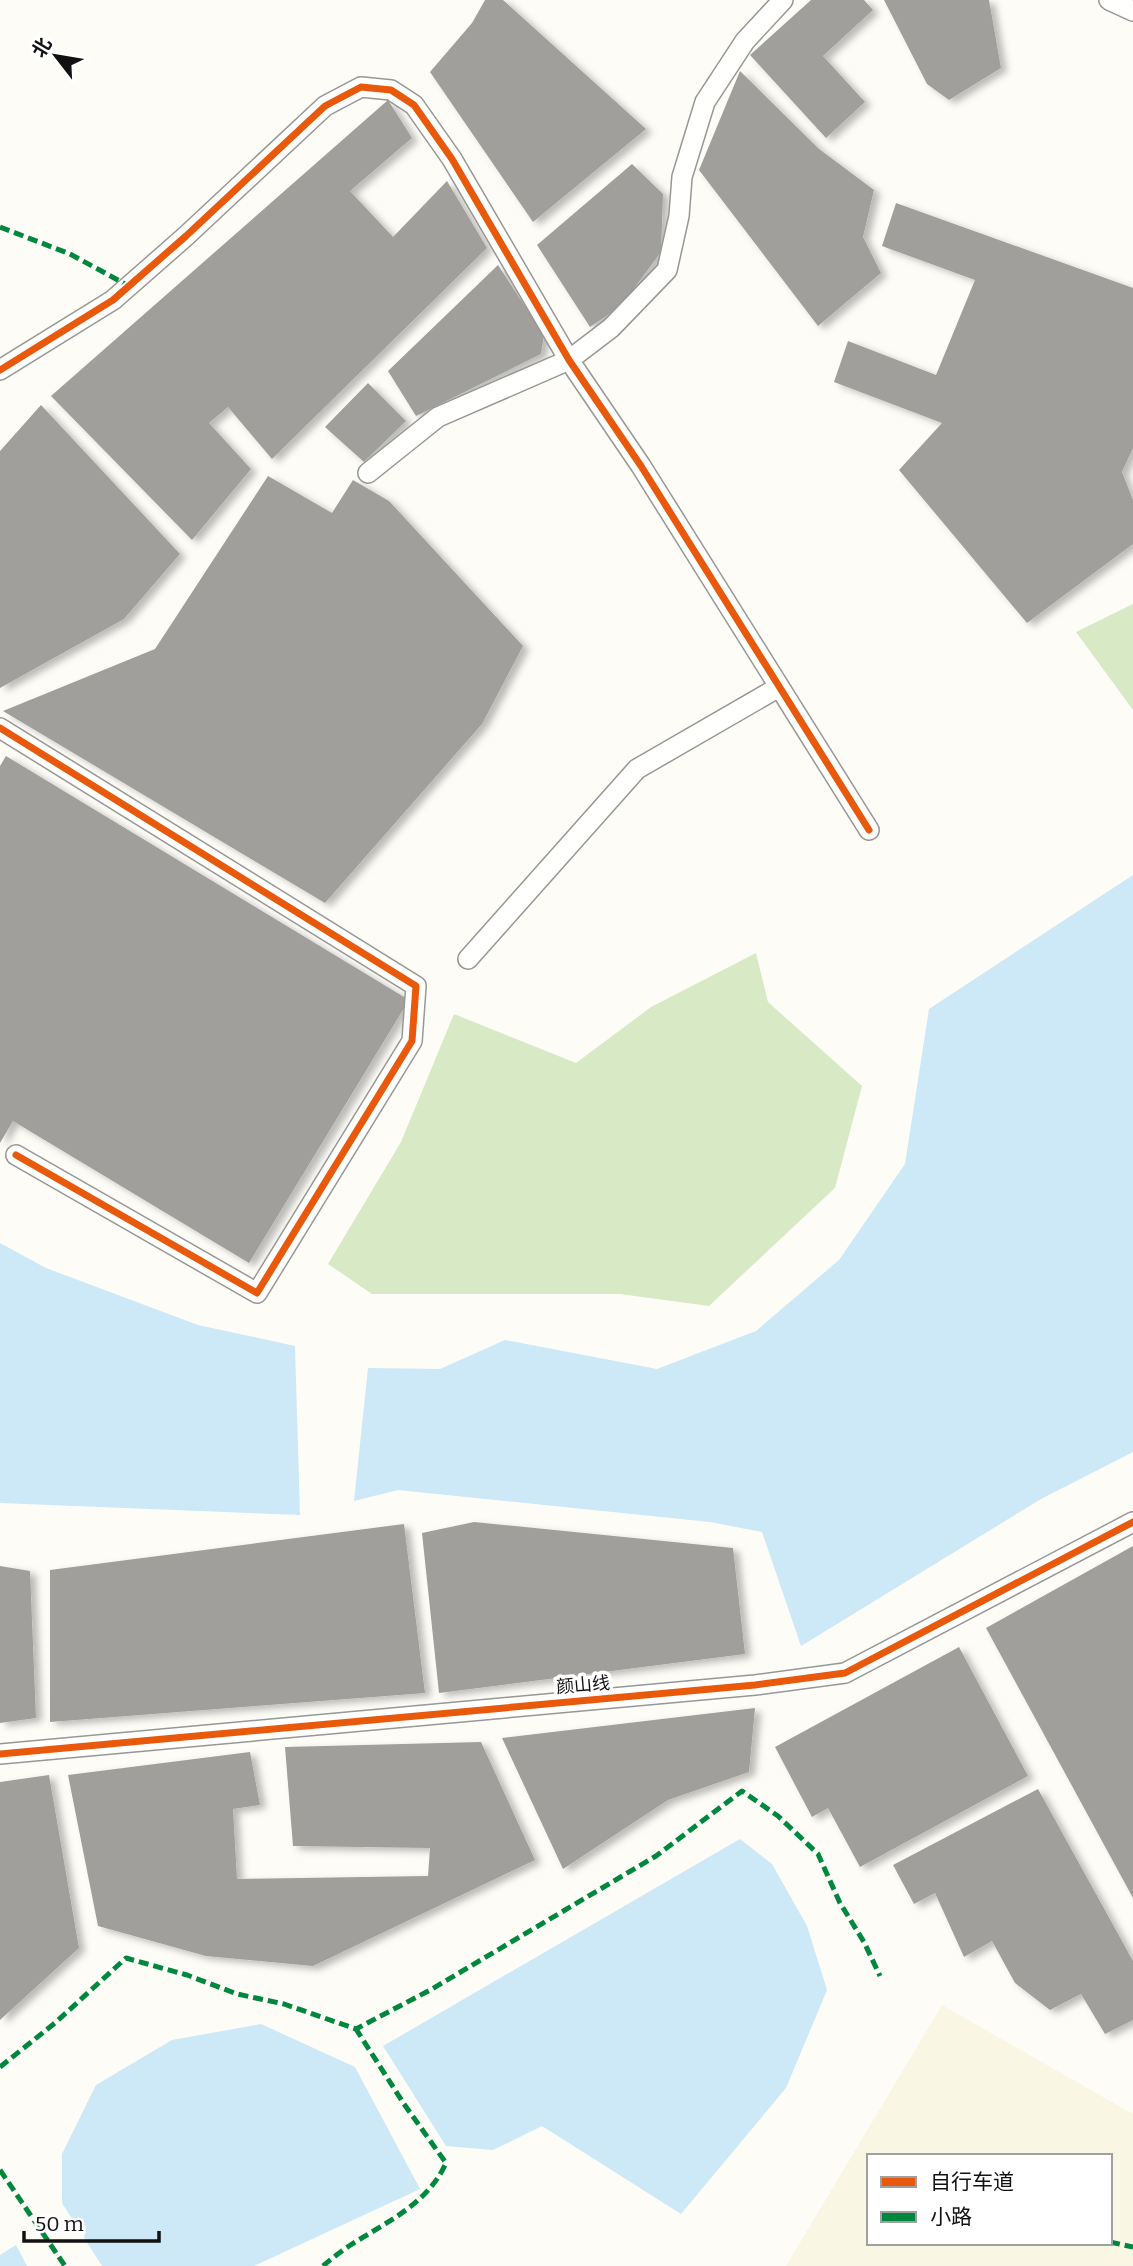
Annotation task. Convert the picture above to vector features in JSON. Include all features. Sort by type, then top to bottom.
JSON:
[{"type":"street","points":[[368,473],[438,417],[569,360],[611,328],[667,270],[679,216],[682,177],[705,103],[745,41],[783,0]]},
{"type":"street","points":[[1109,0],[1133,11]]},
{"type":"street","points":[[0,370],[113,300],[325,106],[361,87],[391,90],[414,105],[452,159],[569,360],[641,466],[869,830]]},
{"type":"street","points":[[468,959],[637,769],[779,687]]},
{"type":"street","points":[[0,728],[416,986],[412,1041],[257,1293],[16,1154]]},
{"type":"street","name":"颜山线","points":[[0,1754],[755,1685],[845,1674],[1133,1522]]},
{"type":"shaded area","points":[[942,2005],[1133,2114],[1133,2266],[786,2266]]},
{"type":"green space","points":[[1133,604],[1133,710],[1076,632]]},
{"type":"green space","points":[[756,953],[768,1002],[862,1086],[835,1188],[709,1306],[620,1294],[372,1294],[328,1264],[401,1142],[454,1014],[576,1063],[651,1007]]},
{"type":"water","points":[[1133,875],[1133,1452],[1041,1499],[801,1646],[762,1532],[710,1522],[398,1490],[354,1501],[368,1368],[440,1369],[505,1340],[657,1369],[756,1331],[839,1260],[905,1164],[929,1009]]},
{"type":"water","points":[[0,1243],[46,1268],[198,1325],[295,1346],[300,1515],[0,1503]]},
{"type":"water","points":[[740,1839],[772,1864],[807,1926],[827,1990],[786,2088],[681,2214],[542,2126],[493,2150],[446,2146],[383,2046]]},
{"type":"water","points":[[261,2024],[355,2067],[420,2189],[254,2266],[102,2266],[62,2203],[62,2154],[96,2085],[172,2040]]},
{"type":"water","points":[[16,2245],[27,2266],[0,2266],[0,2255]]},
{"type":"building","points":[[485,0],[503,0],[646,129],[533,222],[430,72],[472,23]]},
{"type":"building","points":[[811,0],[864,0],[873,10],[823,56],[865,102],[826,138],[750,55]]},
{"type":"building","points":[[884,0],[989,0],[1001,68],[949,100],[927,84]]},
{"type":"building","points":[[740,71],[819,149],[874,190],[863,237],[881,273],[818,326],[699,170]]},
{"type":"building","points":[[388,100],[412,138],[350,191],[393,237],[447,181],[487,248],[272,459],[228,407],[209,423],[251,469],[192,540],[51,396]]},
{"type":"building","points":[[632,164],[663,194],[661,252],[621,306],[590,327],[537,245]]},
{"type":"building","points":[[896,203],[1133,288],[1133,448],[1122,472],[1133,500],[1133,544],[1027,623],[899,470],[942,423],[834,382],[848,341],[936,375],[975,280],[882,246]]},
{"type":"building","points":[[498,265],[544,335],[541,354],[416,416],[388,371]]},
{"type":"building","points":[[368,383],[406,421],[364,462],[325,427]]},
{"type":"building","points":[[41,405],[180,554],[124,619],[0,688],[0,451]]},
{"type":"building","points":[[268,476],[332,513],[353,480],[389,501],[523,646],[482,724],[325,903],[3,711],[155,649]]},
{"type":"building","points":[[6,756],[409,1000],[249,1263],[13,1121],[0,1143],[0,766]]},
{"type":"building","points":[[474,1522],[733,1548],[745,1654],[439,1693],[422,1533]]},
{"type":"building","points":[[404,1524],[425,1693],[50,1722],[50,1570]]},
{"type":"building","points":[[1133,1546],[1133,1898],[986,1628]]},
{"type":"building","points":[[0,1566],[30,1571],[36,1718],[0,1723]]},
{"type":"building","points":[[959,1647],[1028,1776],[860,1867],[828,1808],[812,1817],[775,1747]]},
{"type":"building","points":[[755,1708],[749,1772],[668,1800],[563,1869],[502,1738]]},
{"type":"building","points":[[481,1742],[535,1860],[313,1966],[206,1956],[98,1926],[68,1775],[250,1752],[260,1805],[233,1809],[237,1879],[428,1876],[430,1848],[293,1846],[285,1747]]},
{"type":"building","points":[[49,1775],[79,1948],[0,2020],[0,1782]]},
{"type":"building","points":[[1038,1789],[1133,1961],[1133,2020],[1105,2034],[1081,1994],[1050,2010],[1015,1983],[992,1941],[964,1957],[935,1893],[914,1904],[893,1865]]},
{"type":"marked path","points":[[0,227],[70,254],[129,286]]},
{"type":"marked path","points":[[0,2067],[55,2023],[126,1958],[187,1975],[237,1994],[284,2004],[356,2029],[432,1989],[656,1856],[742,1791],[778,1816],[818,1854],[840,1903],[864,1942],[880,1976]]},
{"type":"marked path","points":[[323,2266],[417,2201],[438,2178],[446,2163],[356,2029]]},
{"type":"marked path","points":[[0,2170],[65,2266]]},
{"type":"marked path","points":[[1112,2242],[1133,2247]]},
{"type":"cycle path","points":[[0,370],[113,300],[325,106],[361,87],[391,90],[414,105],[452,159],[569,360],[641,466],[869,830]]},
{"type":"cycle path","points":[[0,728],[416,986],[412,1041],[257,1293],[16,1155]]},
{"type":"cycle path","points":[[0,1754],[755,1685],[845,1673],[1133,1522]]}]
